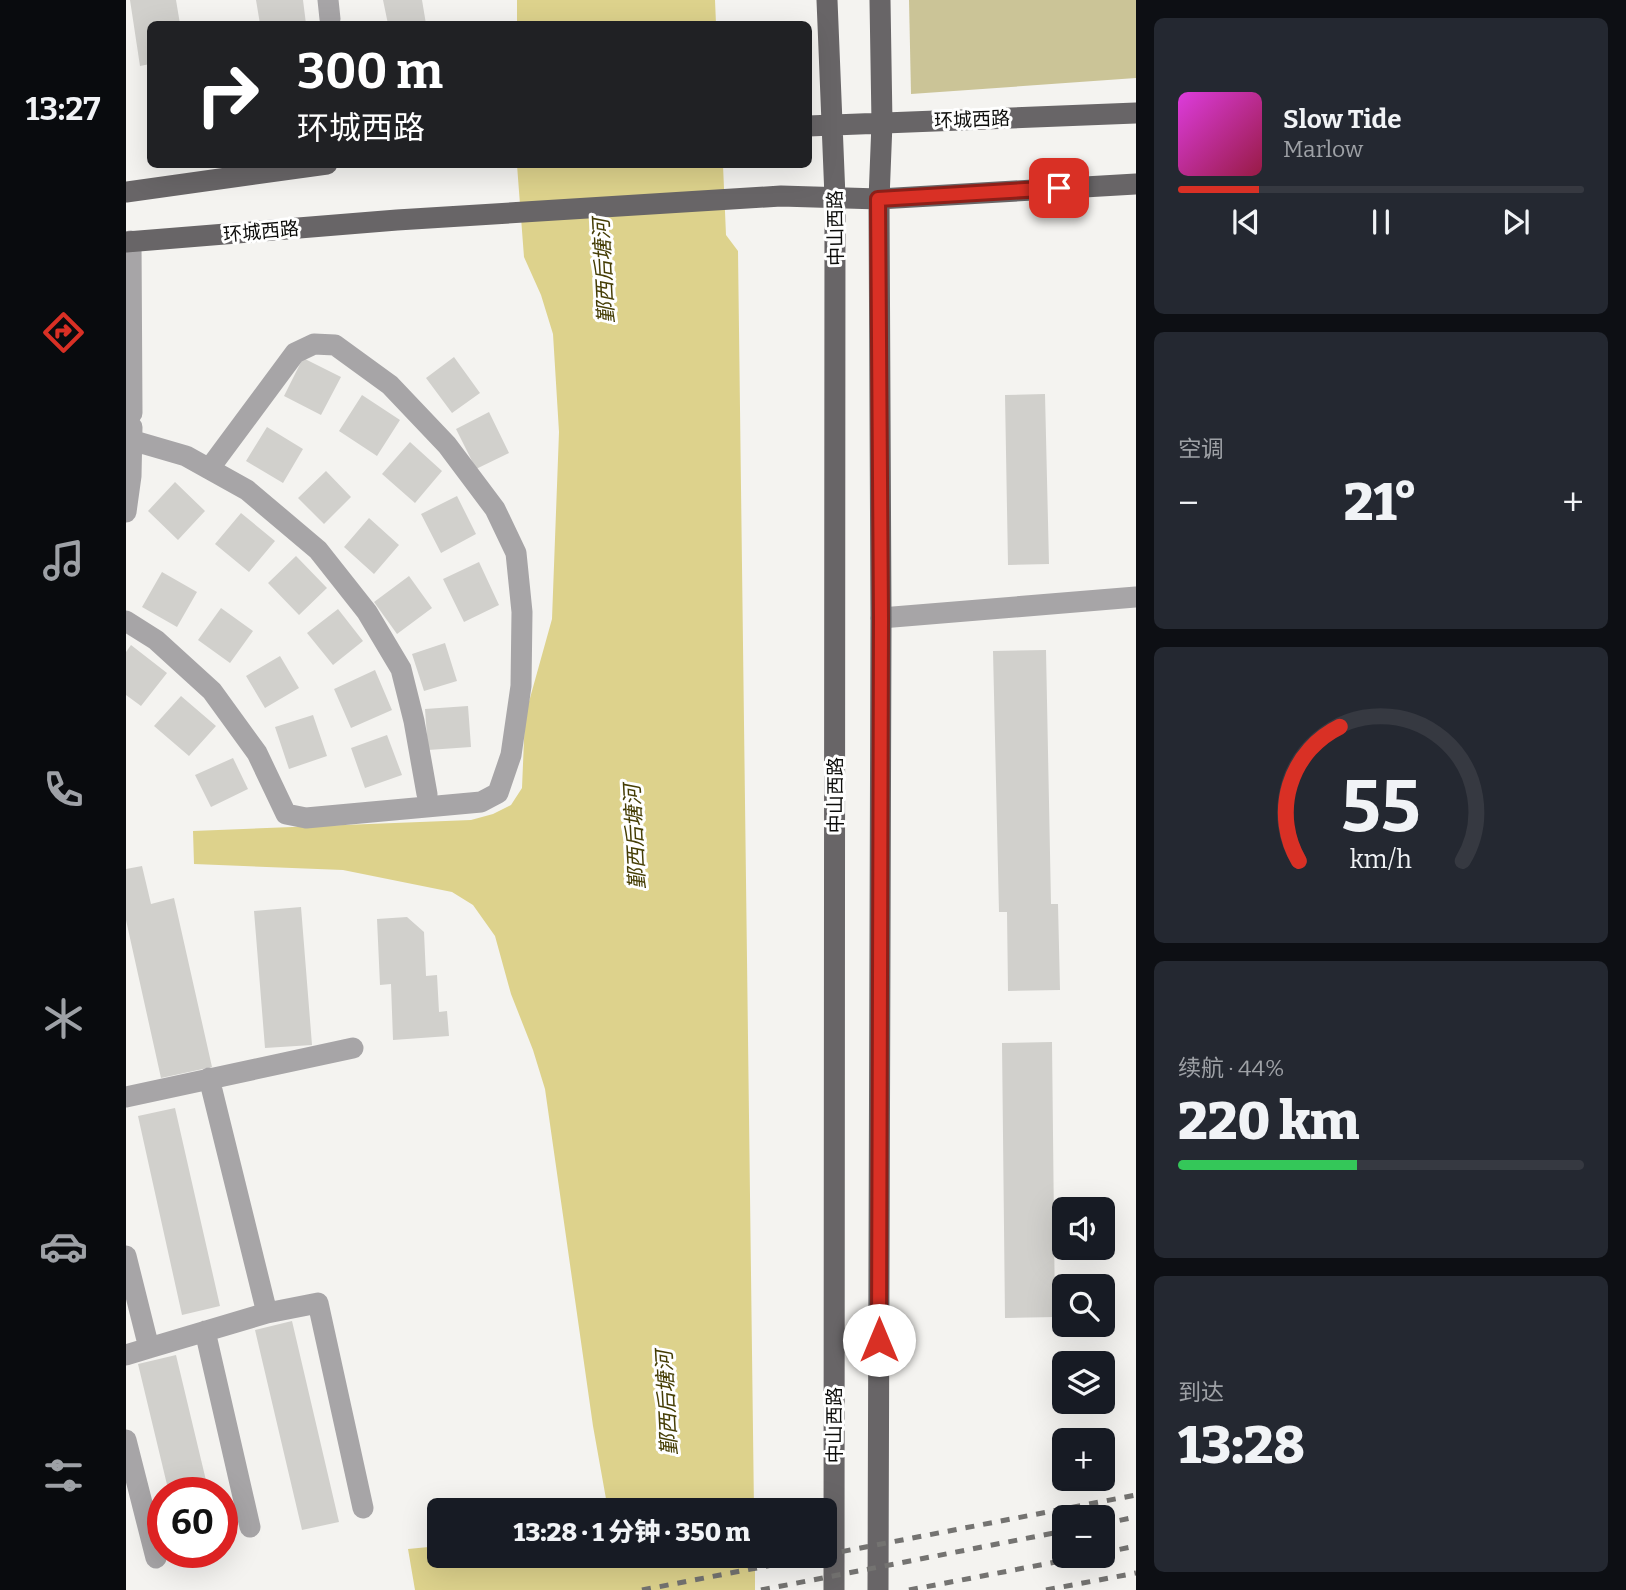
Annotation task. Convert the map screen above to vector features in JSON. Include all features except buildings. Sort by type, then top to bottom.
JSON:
[{"type":"main road","name":"中山西路","points":[[827,0],[835,197],[834,1590]]},
{"type":"main road","points":[[878,1590],[881,618],[878,199],[882,123],[880,0]]},
{"type":"main road","name":"环城西路","points":[[812,126],[1136,113]]},
{"type":"main road","points":[[126,192],[298,168]]},
{"type":"main road","points":[[835,197],[878,199],[1136,184]]},
{"type":"main road","name":"环城西路","points":[[129,241],[397,220],[781,196],[835,197]]},
{"type":"street","points":[[126,512],[131,475],[129,241]]},
{"type":"street","points":[[126,621],[156,640],[212,691],[257,753],[286,814],[306,818],[481,802],[498,793],[511,755],[521,686],[522,612],[516,554],[495,509],[447,445],[390,385],[335,345],[314,344],[295,353],[209,469]]},
{"type":"street","points":[[131,440],[186,456],[247,490],[318,550],[367,612],[401,669],[414,721],[427,794]]},
{"type":"street","points":[[881,618],[1136,597]]},
{"type":"street","points":[[126,1097],[353,1048]]},
{"type":"street","points":[[209,1078],[267,1313]]},
{"type":"street","points":[[126,1256],[149,1348]]},
{"type":"street","points":[[126,1354],[267,1313],[318,1303],[363,1508]]},
{"type":"street","points":[[205,1331],[250,1527]]},
{"type":"street","points":[[126,1440],[147,1523]]},
{"type":"shaded area","points":[[909,0],[1136,0],[1136,78],[911,94]]},
{"type":"water","points":[[517,0],[715,0],[716,21],[517,21]]},
{"type":"water","name":"鄞西后塘河","points":[[517,168],[723,168],[726,235],[738,251],[754,1498],[606,1498],[593,1426],[545,1089],[511,994],[495,936],[473,905],[452,892],[343,870],[194,864],[193,831],[471,820],[493,814],[511,805],[522,788],[525,716],[552,619],[559,432],[553,334],[541,295],[524,257]]},
{"type":"water","points":[[427,1547],[427,1568],[755,1568],[755,1590],[415,1590],[408,1549]]},
{"type":"railway","points":[[837,1552],[1136,1495]]},
{"type":"railway","points":[[1115,1521],[1136,1517]]},
{"type":"railway","points":[[761,1590],[1052,1533]]},
{"type":"railway","points":[[1115,1550],[1136,1546]]},
{"type":"railway","points":[[909,1590],[1052,1563]]},
{"type":"railway","points":[[642,1590],[757,1568]]},
{"type":"railway","points":[[1046,1590],[1136,1573]]},
{"type":"route","points":[[879,1340],[881,618],[878,199],[1059,188]]}]
